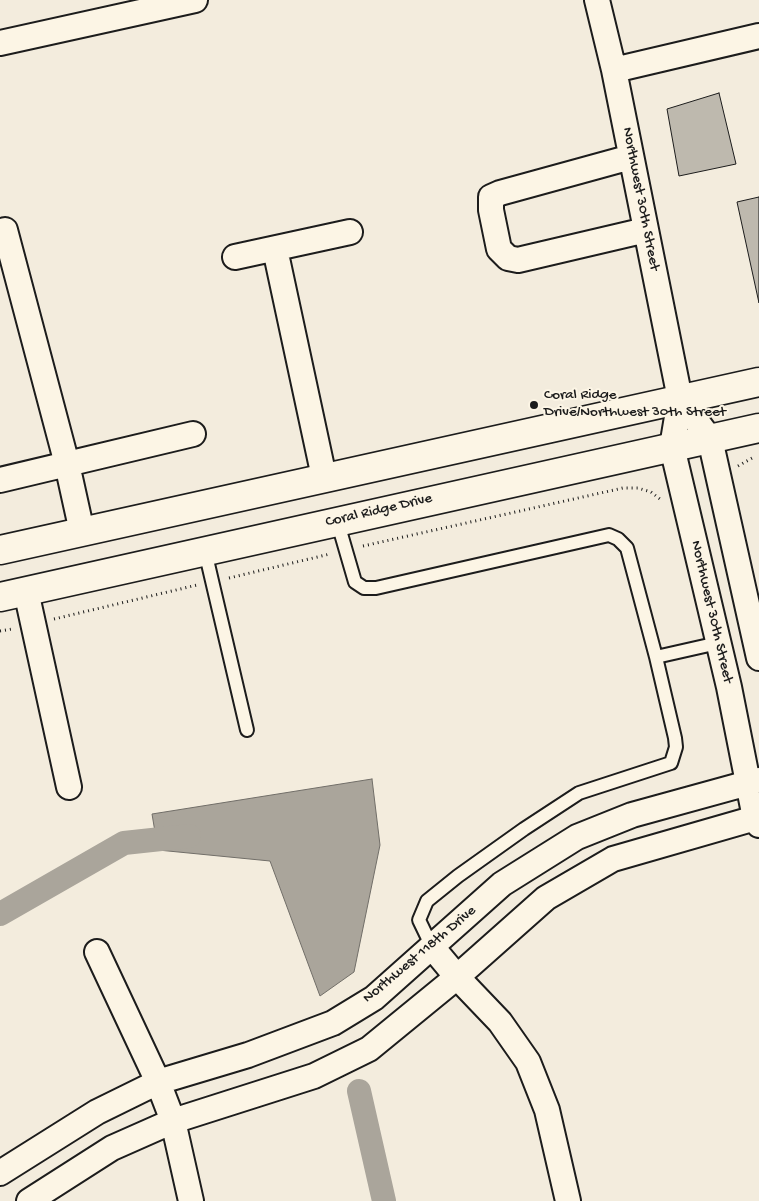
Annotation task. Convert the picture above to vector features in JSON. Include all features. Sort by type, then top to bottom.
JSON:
[{"type":"main road","points":[[0,550],[759,382]]},
{"type":"main road","name":"Coral Ridge Drive","points":[[0,597],[338,520],[759,428]]},
{"type":"street","points":[[0,43],[195,0]]},
{"type":"street","name":"Northwest 30th Street","points":[[597,0],[614,70],[680,399],[672,447],[718,643],[754,781],[758,820]]},
{"type":"street","points":[[614,70],[759,36]]},
{"type":"street","points":[[632,158],[491,197],[495,229],[499,249],[508,258],[518,260],[646,230]]},
{"type":"street","points":[[5,230],[67,464],[82,532]]},
{"type":"street","points":[[235,257],[350,232]]},
{"type":"street","points":[[275,249],[324,478]]},
{"type":"street","name":"Northwest 30th Street","points":[[680,399],[710,439],[759,658]]},
{"type":"street","points":[[0,480],[193,434]]},
{"type":"street","points":[[26,591],[69,787]]},
{"type":"street","name":"Northwest 118th Drive","points":[[0,1173],[97,1112],[158,1082],[248,1055],[333,1023],[374,998],[502,884],[577,837],[632,815],[754,781]]},
{"type":"street","points":[[29,1201],[112,1148],[173,1120],[314,1076],[369,1049],[457,977],[546,898],[613,859],[758,820]]},
{"type":"street","points":[[432,947],[457,977],[500,1022],[528,1062],[547,1110],[568,1201]]},
{"type":"street","points":[[97,952],[158,1082],[173,1120],[191,1201]]},
{"type":"lane","points":[[338,520],[345,550],[356,582],[364,588],[376,588],[609,535],[618,539],[627,548],[656,656],[675,738],[676,747],[671,763],[579,794],[524,829],[458,876],[427,901],[419,920],[432,947]]},
{"type":"lane","points":[[205,551],[247,730]]},
{"type":"lane","points":[[656,656],[718,643]]},
{"type":"path","points":[[0,632],[345,550],[623,488],[638,488],[651,492],[660,500],[664,508]]},
{"type":"shaded area","points":[[372,779],[380,845],[354,972],[320,996],[270,861],[158,850],[152,814]]},
{"type":"building","points":[[719,93],[736,164],[679,176],[667,109]]},
{"type":"building","points":[[759,197],[759,303],[737,202]]},
{"type":"waterway","points":[[0,914],[124,843],[189,836]]},
{"type":"waterway","points":[[359,1091],[384,1201]]},
{"type":"place","name":"Coral Ridge Drive/Northwest 30th Street","points":[[534,405]]}]
